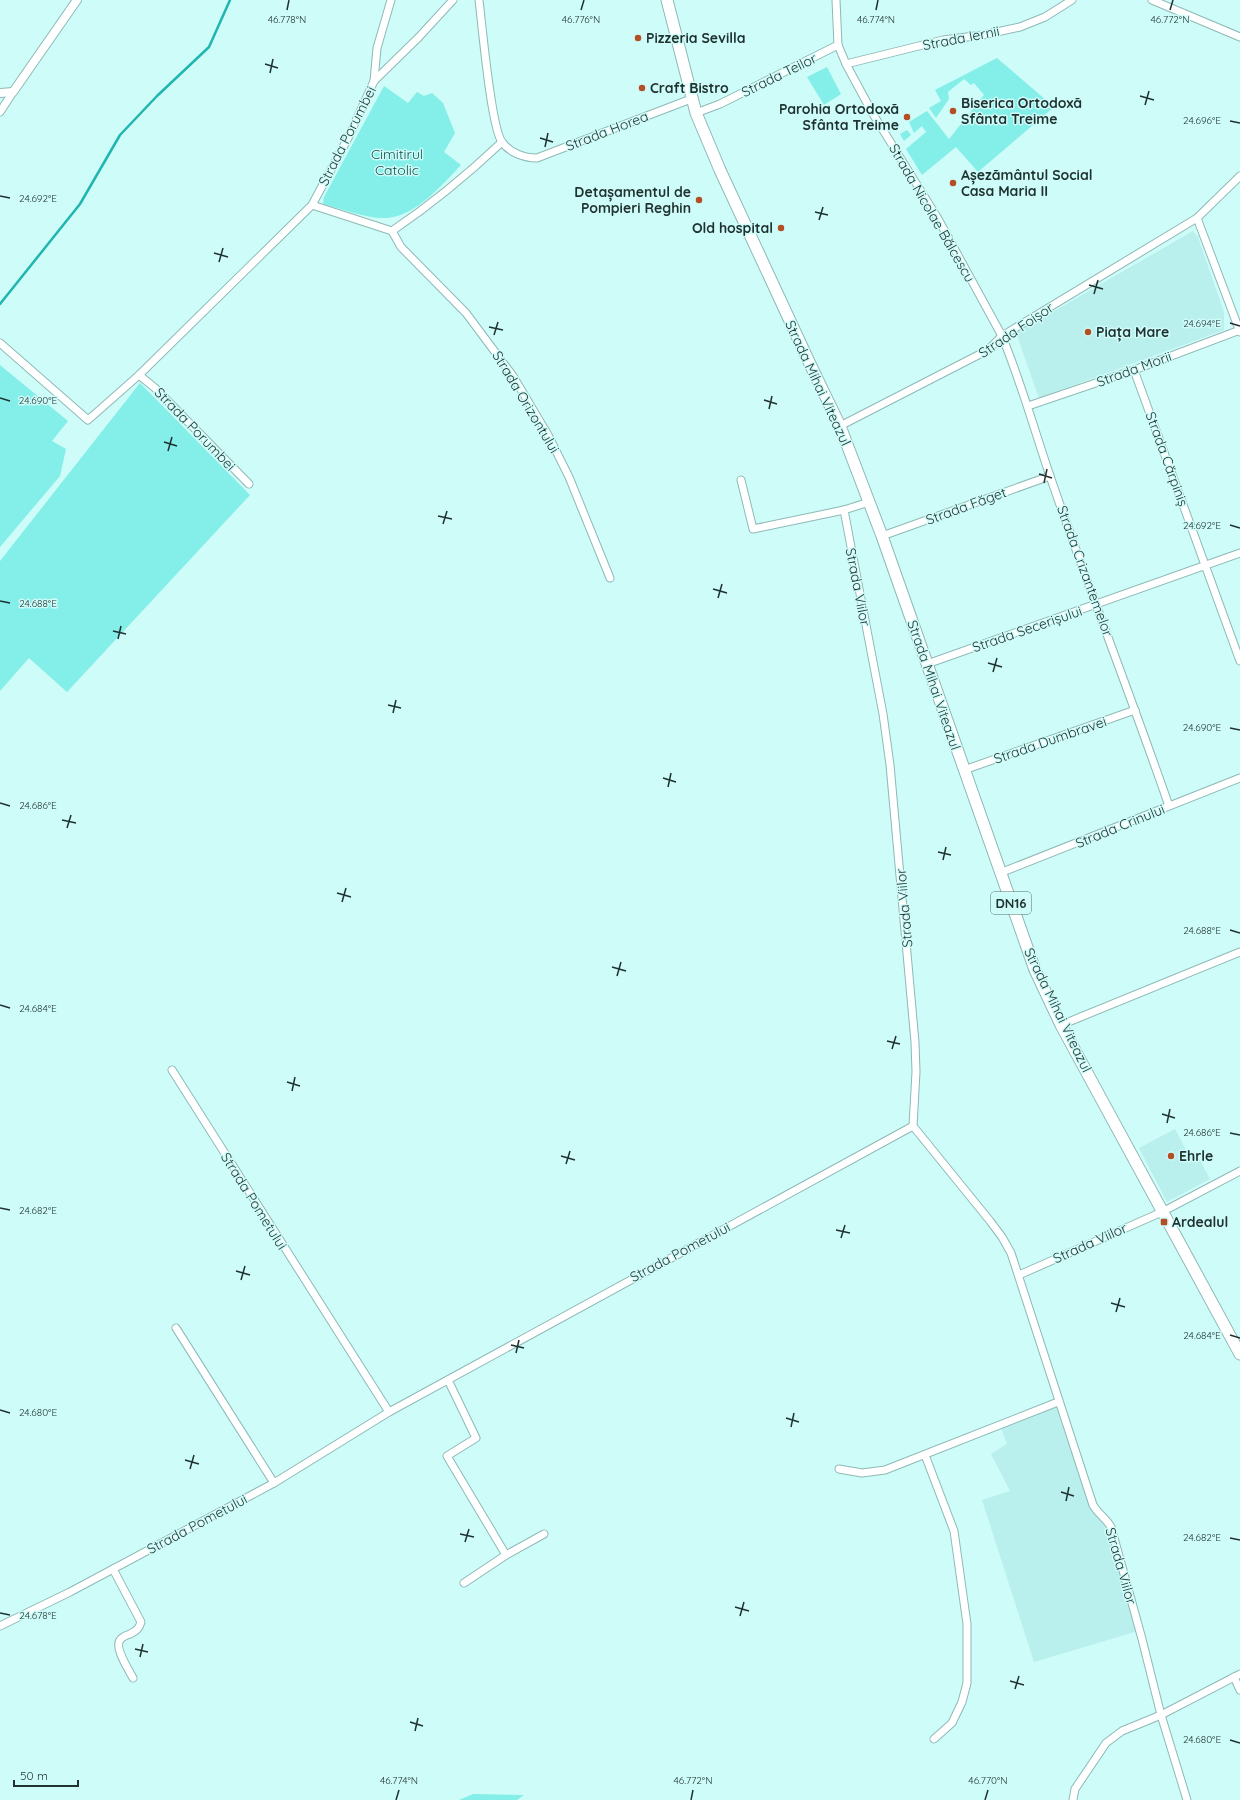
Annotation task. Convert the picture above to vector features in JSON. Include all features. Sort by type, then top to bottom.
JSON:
[{"type":"highway","name":"Strada Mihai Viteazul","points":[[667,0],[696,113],[720,170],[840,426],[882,536],[1035,970],[1061,1025],[1240,1354]]},
{"type":"street","points":[[0,112],[77,0]]},
{"type":"street","points":[[374,81],[377,48],[391,0]]},
{"type":"street","name":"Strada Porumbei","points":[[0,343],[88,420],[139,375],[312,205],[349,136],[374,81],[420,37],[453,0]]},
{"type":"street","points":[[312,205],[392,231],[426,208],[455,185],[502,142],[494,122],[479,0]]},
{"type":"street","name":"Strada Nicolae Bălcescu","points":[[836,0],[838,45],[846,64],[873,114],[937,217],[1002,336]]},
{"type":"street","name":"Strada Iernii","points":[[846,64],[943,40],[983,35],[1020,27],[1044,17],[1072,0]]},
{"type":"street","points":[[1152,0],[1240,37]]},
{"type":"street","name":"Strada Teilor","points":[[696,113],[720,104],[838,45]]},
{"type":"street","points":[[0,93],[13,92]]},
{"type":"street","name":"Strada Horea","points":[[502,142],[526,158],[537,158],[692,99]]},
{"type":"street","name":"Strada Foișor","points":[[840,426],[988,350],[1002,336],[1197,218],[1240,176]]},
{"type":"street","points":[[1197,218],[1240,331]]},
{"type":"street","name":"Strada Orizontului","points":[[392,231],[401,247],[466,313],[513,376],[548,435],[569,477],[610,578]]},
{"type":"street","name":"Strada Morii","points":[[1028,406],[1134,370],[1240,331]]},
{"type":"street","name":"Strada Crizantemelor","points":[[1002,336],[1028,406],[1050,476],[1170,806]]},
{"type":"street","name":"Strada Cărpiniș","points":[[1134,370],[1240,661]]},
{"type":"street","name":"Strada Porumbei","points":[[139,375],[155,388],[249,484]]},
{"type":"street","name":"Strada Făget","points":[[882,536],[1050,476]]},
{"type":"street","points":[[741,480],[753,529],[844,510],[869,502]]},
{"type":"street","name":"Strada Viilor","points":[[844,510],[883,714],[890,764],[915,1042],[916,1079],[913,1126],[1002,1237],[1011,1252],[1058,1402],[1093,1505],[1096,1510],[1107,1520],[1111,1528],[1161,1715],[1187,1800]]},
{"type":"street","name":"Strada Secerișului","points":[[927,664],[1240,553]]},
{"type":"street","name":"Strada Dumbravei","points":[[964,770],[1135,710]]},
{"type":"street","name":"Strada Crinului","points":[[1000,873],[1240,778]]},
{"type":"street","points":[[1061,1025],[1240,952]]},
{"type":"street","name":"Strada Pometului","points":[[172,1070],[388,1412]]},
{"type":"street","name":"Strada Pometului","points":[[0,1626],[113,1569],[274,1483],[388,1412],[913,1126]]},
{"type":"street","name":"Strada Viilor","points":[[1019,1275],[1162,1212],[1240,1171]]},
{"type":"street","points":[[176,1328],[274,1483]]},
{"type":"street","points":[[448,1380],[476,1438],[447,1456],[506,1555]]},
{"type":"street","points":[[839,1469],[872,1473],[886,1470],[1058,1402]]},
{"type":"street","points":[[924,1455],[954,1531],[967,1624],[967,1684],[962,1702],[952,1723],[934,1739]]},
{"type":"street","points":[[464,1583],[506,1555],[544,1534]]},
{"type":"street","points":[[113,1569],[141,1622],[136,1630],[121,1638],[118,1646],[133,1678]]},
{"type":"street","points":[[1073,1800],[1076,1789],[1106,1743],[1122,1731],[1161,1715],[1237,1675],[1240,1690]]},
{"type":"shaded area","name":"Piața Mare","points":[[1193,231],[1198,237],[1224,312],[1224,330],[1039,398],[1016,333]]},
{"type":"shaded area","points":[[1175,1129],[1190,1158],[1197,1155],[1210,1179],[1167,1202],[1139,1148]]},
{"type":"shaded area","points":[[1056,1407],[1092,1512],[1108,1528],[1138,1631],[1034,1662],[982,1500],[1010,1491],[991,1454],[1007,1444],[1001,1428]]},
{"type":"green space","points":[[997,58],[1054,107],[978,172],[956,147],[922,175],[906,149],[926,132],[922,126],[914,133],[909,122],[927,111],[949,139],[984,95],[974,83],[971,85],[964,79],[948,92],[949,99],[936,118],[929,108],[941,101],[935,90]]},
{"type":"green space","points":[[827,67],[841,94],[824,105],[807,77]]},
{"type":"green space","name":"Cimitirul Catolic","points":[[384,86],[408,103],[417,92],[424,96],[432,93],[443,103],[455,133],[444,152],[461,165],[428,198],[408,212],[398,216],[387,218],[371,217],[323,204],[324,197]]},
{"type":"green space","points":[[907,130],[911,135],[904,141],[900,134]]},
{"type":"green space","points":[[0,365],[68,421],[52,441],[66,449],[60,476],[0,547]]},
{"type":"green space","points":[[140,383],[250,495],[67,692],[29,658],[0,691],[0,561]]},
{"type":"green space","points":[[473,1794],[524,1795],[517,1800],[459,1800]]},
{"type":"waterway","points":[[0,304],[80,204],[120,135],[157,96],[209,47],[230,0]]},
{"type":"place","name":"Pizzeria Sevilla","points":[[638,38]]},
{"type":"place","name":"Craft Bistro","points":[[642,88]]},
{"type":"place","name":"Biserica Ortodoxă Sfânta Treime","points":[[953,111]]},
{"type":"place","name":"Parohia Ortodoxă Sfânta Treime","points":[[907,117]]},
{"type":"place","name":"Așezământul Social Casa Maria II","points":[[953,183]]},
{"type":"place","name":"Detașamentul de Pompieri Reghin","points":[[699,200]]},
{"type":"place","name":"Old hospital","points":[[781,228]]},
{"type":"place","name":"Piața Mare","points":[[1088,332]]},
{"type":"place","name":"Ehrle","points":[[1171,1156]]},
{"type":"place","name":"Ardealul","points":[[1164,1222]]}]
